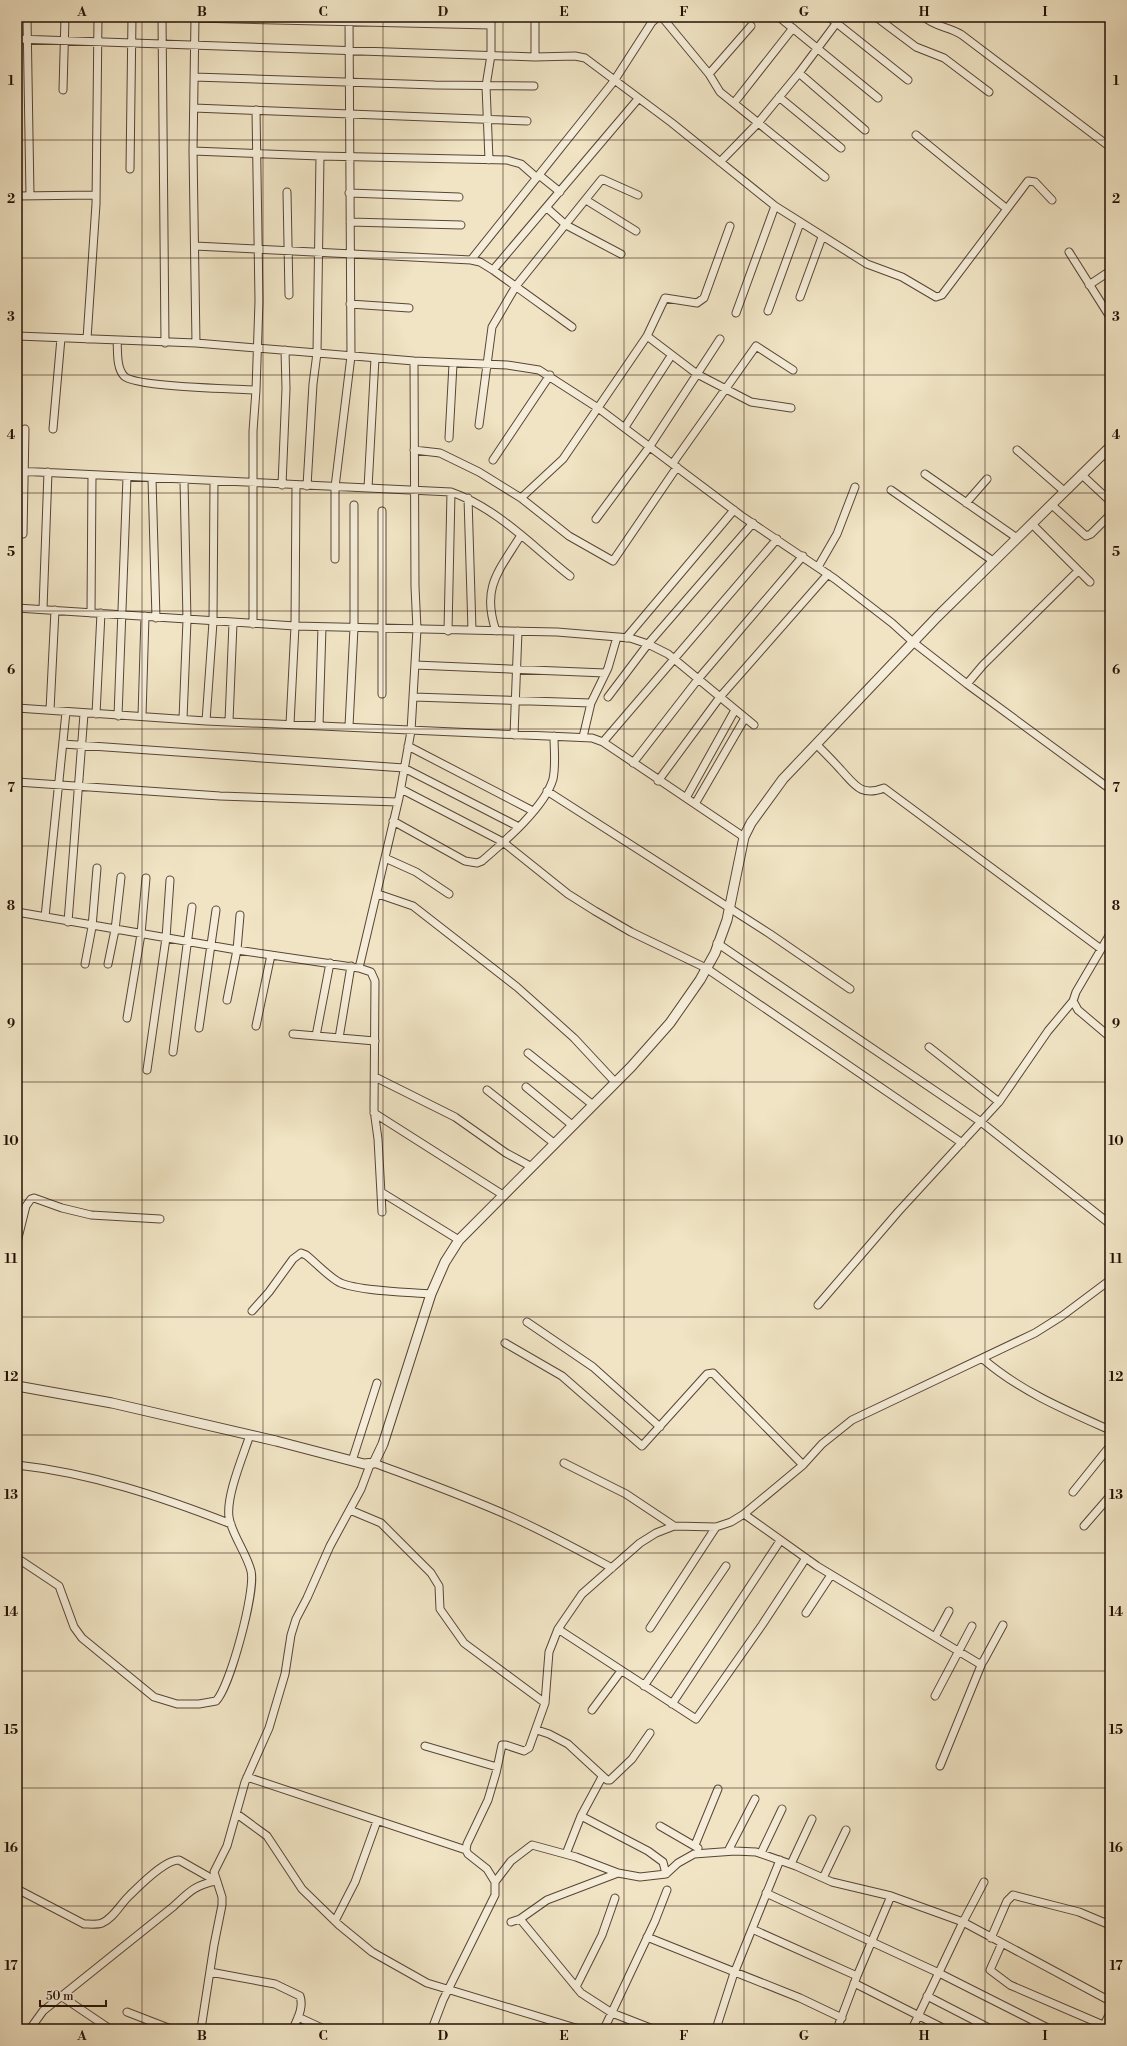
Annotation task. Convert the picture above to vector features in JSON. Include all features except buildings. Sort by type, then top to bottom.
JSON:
[{"type":"street","points":[[27,17],[30,196]]},
{"type":"street","points":[[63,90],[65,17]]},
{"type":"street","points":[[87,339],[96,196],[98,17]]},
{"type":"street","points":[[130,169],[132,17]]},
{"type":"street","points":[[162,17],[165,343]]},
{"type":"street","points":[[489,160],[486,86],[491,55],[491,17]]},
{"type":"street","points":[[535,17],[535,57]]},
{"type":"street","points":[[471,260],[614,81],[652,22],[658,17]]},
{"type":"street","points":[[662,17],[708,74],[720,92],[825,177]]},
{"type":"street","points":[[779,17],[878,98]]},
{"type":"street","points":[[829,17],[839,20],[908,80]]},
{"type":"street","points":[[876,17],[916,47],[944,58],[989,92]]},
{"type":"street","points":[[924,17],[932,23],[962,35],[1110,147]]},
{"type":"street","points":[[196,343],[193,151],[195,18],[349,19],[491,26]]},
{"type":"street","points":[[335,559],[335,487],[351,356],[349,253],[349,19]]},
{"type":"street","points":[[720,162],[758,123],[799,73],[839,20]]},
{"type":"street","points":[[708,74],[752,26]]},
{"type":"street","points":[[734,103],[793,28]]},
{"type":"street","points":[[17,39],[535,57],[575,56],[585,58],[672,123],[775,206],[867,264],[902,277],[936,297],[942,294],[1028,181],[1035,182],[1052,200]]},
{"type":"street","points":[[799,73],[865,130]]},
{"type":"street","points":[[194,77],[486,86],[534,86]]},
{"type":"street","points":[[779,97],[841,148]]},
{"type":"street","points":[[493,270],[638,99]]},
{"type":"street","points":[[194,108],[527,121]]},
{"type":"street","points":[[253,624],[253,431],[256,390],[259,249],[256,110]]},
{"type":"street","points":[[916,135],[1007,209]]},
{"type":"street","points":[[193,151],[515,162],[521,164],[560,192]]},
{"type":"street","points":[[307,486],[313,384],[317,353],[320,252],[320,156]]},
{"type":"street","points":[[479,425],[492,327],[516,286],[602,179],[638,195]]},
{"type":"street","points":[[287,192],[289,295]]},
{"type":"street","points":[[349,193],[459,196]]},
{"type":"street","points":[[17,196],[96,196]]},
{"type":"street","points":[[586,200],[636,231]]},
{"type":"street","points":[[736,312],[775,206]]},
{"type":"street","points":[[547,208],[566,225],[621,254]]},
{"type":"street","points":[[350,222],[461,224]]},
{"type":"street","points":[[768,311],[800,223]]},
{"type":"street","points":[[521,498],[563,459],[647,336],[665,298],[697,303],[704,298],[730,226]]},
{"type":"street","points":[[800,297],[822,236]]},
{"type":"street","points":[[195,246],[471,260],[480,262],[493,270],[572,326]]},
{"type":"street","points":[[1069,252],[1110,317]]},
{"type":"street","points":[[1089,285],[1110,271]]},
{"type":"street","points":[[350,304],[408,308]]},
{"type":"street","points":[[17,336],[165,343],[196,343],[453,364],[486,364],[529,367],[550,376],[598,408],[734,510],[828,574],[892,622],[913,642],[967,684],[1110,789]]},
{"type":"street","points":[[647,336],[697,374],[751,402],[791,408]]},
{"type":"street","points":[[53,429],[61,338]]},
{"type":"street","points":[[596,519],[650,446],[720,338]]},
{"type":"street","points":[[117,341],[119,366],[122,375],[128,379],[149,383],[256,390]]},
{"type":"street","points":[[414,450],[446,456],[479,472],[521,498],[569,536],[613,561],[675,465],[756,346],[793,370]]},
{"type":"street","points":[[282,485],[286,389],[285,350]]},
{"type":"street","points":[[368,488],[374,358]]},
{"type":"street","points":[[625,427],[669,359]]},
{"type":"street","points":[[359,968],[378,894],[401,789],[411,731],[417,629],[414,587],[414,361]]},
{"type":"street","points":[[449,438],[453,364]]},
{"type":"street","points":[[493,460],[550,376]]},
{"type":"street","points":[[23,534],[20,471],[25,429]]},
{"type":"street","points":[[201,2029],[222,1905],[222,1898],[214,1872],[216,1865],[226,1846],[247,1777],[269,1728],[285,1674],[291,1635],[296,1619],[330,1546],[361,1489],[383,1444],[431,1294],[445,1262],[459,1240],[593,1105],[670,1023],[700,980],[714,953],[723,931],[730,909],[744,837],[751,823],[783,779],[817,745],[913,642],[993,561],[1110,447]]},
{"type":"street","points":[[1017,450],[1064,491]]},
{"type":"street","points":[[20,471],[253,484],[451,492],[468,498],[521,535],[570,576]]},
{"type":"street","points":[[42,609],[48,472]]},
{"type":"street","points":[[925,474],[1017,538]]},
{"type":"street","points":[[91,612],[92,475]]},
{"type":"street","points":[[1082,475],[1110,501]]},
{"type":"street","points":[[118,716],[127,477]]},
{"type":"street","points":[[152,479],[156,618]]},
{"type":"street","points":[[966,503],[987,479]]},
{"type":"street","points":[[183,719],[187,620],[184,480]]},
{"type":"street","points":[[206,721],[213,622],[214,482]]},
{"type":"street","points":[[290,724],[295,626],[296,486]]},
{"type":"street","points":[[818,567],[837,534],[855,487]]},
{"type":"street","points":[[891,490],[993,561]]},
{"type":"street","points":[[448,631],[451,492]]},
{"type":"street","points":[[468,498],[472,630]]},
{"type":"street","points":[[349,726],[354,628],[354,505]]},
{"type":"street","points":[[1052,505],[1086,536],[1091,534],[1110,514]]},
{"type":"street","points":[[626,638],[734,510]]},
{"type":"street","points":[[382,511],[382,694]]},
{"type":"street","points":[[608,697],[648,644],[753,523]]},
{"type":"street","points":[[1032,524],[1090,582]]},
{"type":"street","points":[[496,631],[490,609],[491,586],[521,535]]},
{"type":"street","points":[[603,742],[777,539]]},
{"type":"street","points":[[633,763],[699,678],[803,556]]},
{"type":"street","points":[[967,684],[983,665],[1078,571]]},
{"type":"street","points":[[658,781],[720,697],[828,574]]},
{"type":"street","points":[[17,608],[253,624],[448,631],[472,630],[581,633],[626,638],[648,644],[675,659],[754,725]]},
{"type":"street","points":[[50,710],[55,610]]},
{"type":"street","points":[[96,714],[101,613]]},
{"type":"street","points":[[142,716],[145,616]]},
{"type":"street","points":[[229,722],[233,623]]},
{"type":"street","points":[[319,725],[322,627]]},
{"type":"street","points":[[514,735],[515,669],[518,631]]},
{"type":"street","points":[[583,737],[591,703],[613,656],[617,637]]},
{"type":"street","points":[[415,665],[605,673]]},
{"type":"street","points":[[414,697],[591,703]]},
{"type":"street","points":[[17,708],[84,714],[142,716],[206,721],[349,726],[411,731],[583,737],[603,742],[658,781],[744,837]]},
{"type":"street","points":[[686,798],[735,710]]},
{"type":"street","points":[[45,917],[66,712]]},
{"type":"street","points":[[68,922],[84,714]]},
{"type":"street","points":[[694,804],[745,718]]},
{"type":"street","points":[[393,821],[471,862],[482,861],[519,827],[533,811],[547,791],[554,773],[554,736]]},
{"type":"street","points":[[63,744],[404,768],[519,827]]},
{"type":"street","points":[[817,745],[855,786],[865,791],[875,792],[884,788],[1101,949]]},
{"type":"street","points":[[408,746],[533,811]]},
{"type":"street","points":[[17,782],[220,796],[398,802]]},
{"type":"street","points":[[401,789],[503,842],[581,903],[631,932],[706,968],[962,1143]]},
{"type":"street","points":[[547,791],[730,909],[850,989]]},
{"type":"street","points":[[385,858],[416,872],[450,894]]},
{"type":"street","points":[[85,964],[92,927],[97,868]]},
{"type":"street","points":[[108,964],[115,930],[121,877]]},
{"type":"street","points":[[127,1018],[141,934],[146,878]]},
{"type":"street","points":[[147,1070],[166,938],[170,880]]},
{"type":"street","points":[[378,894],[413,906],[517,987],[574,1038],[615,1082]]},
{"type":"street","points":[[174,1052],[192,907]]},
{"type":"street","points":[[199,1028],[216,910]]},
{"type":"street","points":[[17,912],[92,927],[351,966],[371,972],[374,975],[374,1113],[378,1139],[382,1212]]},
{"type":"street","points":[[227,1000],[237,950],[240,915]]},
{"type":"street","points":[[818,1305],[898,1212],[999,1102],[1048,1031],[1073,1000],[1110,934]]},
{"type":"street","points":[[717,943],[981,1122],[1110,1224]]},
{"type":"street","points":[[256,1026],[271,955]]},
{"type":"street","points":[[316,1036],[330,963]]},
{"type":"street","points":[[338,1038],[351,966]]},
{"type":"street","points":[[1073,1000],[1078,1010],[1110,1037]]},
{"type":"street","points":[[293,1034],[375,1041]]},
{"type":"street","points":[[929,1046],[999,1102]]},
{"type":"street","points":[[528,1053],[593,1105]]},
{"type":"street","points":[[375,1077],[455,1117],[506,1152],[532,1167]]},
{"type":"street","points":[[526,1087],[572,1126]]},
{"type":"street","points":[[487,1090],[555,1144]]},
{"type":"street","points":[[374,1113],[503,1195]]},
{"type":"street","points":[[381,1192],[459,1240]]},
{"type":"street","points":[[17,1242],[26,1206],[31,1199],[34,1198],[62,1208],[91,1215],[160,1219]]},
{"type":"street","points":[[252,1311],[301,1253],[306,1255],[336,1281],[343,1284],[374,1289],[431,1294]]},
{"type":"street","points":[[466,1850],[488,1800],[502,1746],[506,1745],[527,1751],[537,1730],[545,1703],[549,1652],[558,1629],[582,1594],[640,1543],[656,1533],[674,1526],[716,1527],[731,1522],[744,1514],[803,1465],[822,1444],[852,1420],[1035,1333],[1062,1316],[1110,1280]]},
{"type":"street","points":[[527,1322],[593,1367],[660,1427]]},
{"type":"street","points":[[505,1343],[562,1376],[642,1446],[707,1374],[713,1373],[803,1465]]},
{"type":"street","points":[[983,1359],[999,1373],[1026,1390],[1110,1430]]},
{"type":"street","points":[[352,1462],[377,1383]]},
{"type":"street","points":[[17,1386],[112,1403],[250,1435],[352,1462],[372,1464],[469,1499],[516,1519],[562,1541],[612,1568]]},
{"type":"street","points":[[17,1558],[59,1586],[70,1618],[82,1638],[151,1696],[177,1704],[212,1703],[219,1698],[227,1680],[244,1623],[253,1585],[249,1565],[229,1518],[231,1497],[250,1435]]},
{"type":"street","points":[[1073,1492],[1110,1446]]},
{"type":"street","points":[[564,1463],[626,1494],[674,1526]]},
{"type":"street","points":[[17,1465],[55,1470],[97,1479],[178,1504],[231,1524]]},
{"type":"street","points":[[1084,1526],[1110,1496]]},
{"type":"street","points":[[350,1510],[381,1523],[431,1573],[439,1586],[440,1609],[464,1642],[545,1703]]},
{"type":"street","points":[[744,1514],[780,1541],[832,1575],[978,1663],[982,1663]]},
{"type":"street","points":[[650,1628],[716,1527]]},
{"type":"street","points":[[672,1704],[780,1541]]},
{"type":"street","points":[[558,1629],[696,1720],[762,1625],[806,1558]]},
{"type":"street","points":[[644,1686],[726,1566]]},
{"type":"street","points":[[806,1613],[832,1575]]},
{"type":"street","points":[[935,1637],[949,1611]]},
{"type":"street","points":[[940,1766],[982,1663],[1002,1625]]},
{"type":"street","points":[[935,1696],[972,1626]]},
{"type":"street","points":[[592,1710],[621,1671]]},
{"type":"street","points":[[537,1730],[549,1734],[568,1744],[607,1780],[610,1780],[624,1767],[650,1733]]},
{"type":"street","points":[[426,1746],[497,1767]]},
{"type":"street","points":[[247,1777],[466,1850],[468,1854],[487,1869],[495,1882],[495,1895],[448,1989],[432,2029]]},
{"type":"street","points":[[566,1854],[581,1816],[602,1777]]},
{"type":"street","points":[[695,1845],[718,1789]]},
{"type":"street","points":[[728,1851],[755,1799]]},
{"type":"street","points":[[761,1854],[782,1808]]},
{"type":"street","points":[[236,1814],[267,1836],[302,1888],[335,1922],[372,1952],[427,1983],[573,2028]]},
{"type":"street","points":[[581,1816],[648,1851],[663,1862],[666,1874]]},
{"type":"street","points":[[791,1864],[812,1819]]},
{"type":"street","points":[[335,1922],[355,1882],[377,1821]]},
{"type":"street","points":[[660,1826],[695,1845],[703,1853]]},
{"type":"street","points":[[824,1878],[846,1830]]},
{"type":"street","points":[[495,1882],[511,1861],[532,1846],[566,1854],[618,1873],[640,1877],[666,1874],[678,1863],[694,1854],[728,1851],[745,1851],[761,1854],[791,1864],[832,1882],[891,1896],[963,1922],[1110,2001]]},
{"type":"street","points":[[17,1888],[84,1924],[94,1924],[102,1923],[113,1915],[130,1895],[166,1863],[174,1860],[179,1860],[216,1880]]},
{"type":"street","points":[[716,2029],[734,1973],[780,1860]]},
{"type":"street","points":[[512,1922],[520,1919],[546,1900],[618,1873]]},
{"type":"street","points":[[30,2029],[43,2011],[174,1906],[192,1889],[201,1883],[216,1880]]},
{"type":"street","points":[[912,2029],[963,1922],[984,1882]]},
{"type":"street","points":[[604,2029],[648,1937],[667,1890]]},
{"type":"street","points":[[766,1893],[939,1973],[1050,2029]]},
{"type":"street","points":[[991,1938],[1007,1901],[1013,1895],[1079,1912],[1110,1925]]},
{"type":"street","points":[[838,2029],[855,1980],[891,1896]]},
{"type":"street","points":[[576,1987],[602,1935],[614,1898]]},
{"type":"street","points":[[520,1919],[581,1993],[612,2013],[653,2029]]},
{"type":"street","points":[[752,1929],[855,1980],[945,2029]]},
{"type":"street","points":[[648,1937],[734,1973],[800,1998],[842,2018]]},
{"type":"street","points":[[1002,1943],[990,1970],[996,1976],[1010,1985],[1105,2027],[1110,2013]]},
{"type":"street","points":[[210,1972],[275,1984],[300,1996],[302,2002],[293,2029]]},
{"type":"street","points":[[61,1996],[110,2029]]},
{"type":"street","points":[[927,1996],[991,2029]]},
{"type":"street","points":[[127,2012],[171,2029]]},
{"type":"street","points":[[298,2017],[324,2029]]}]
